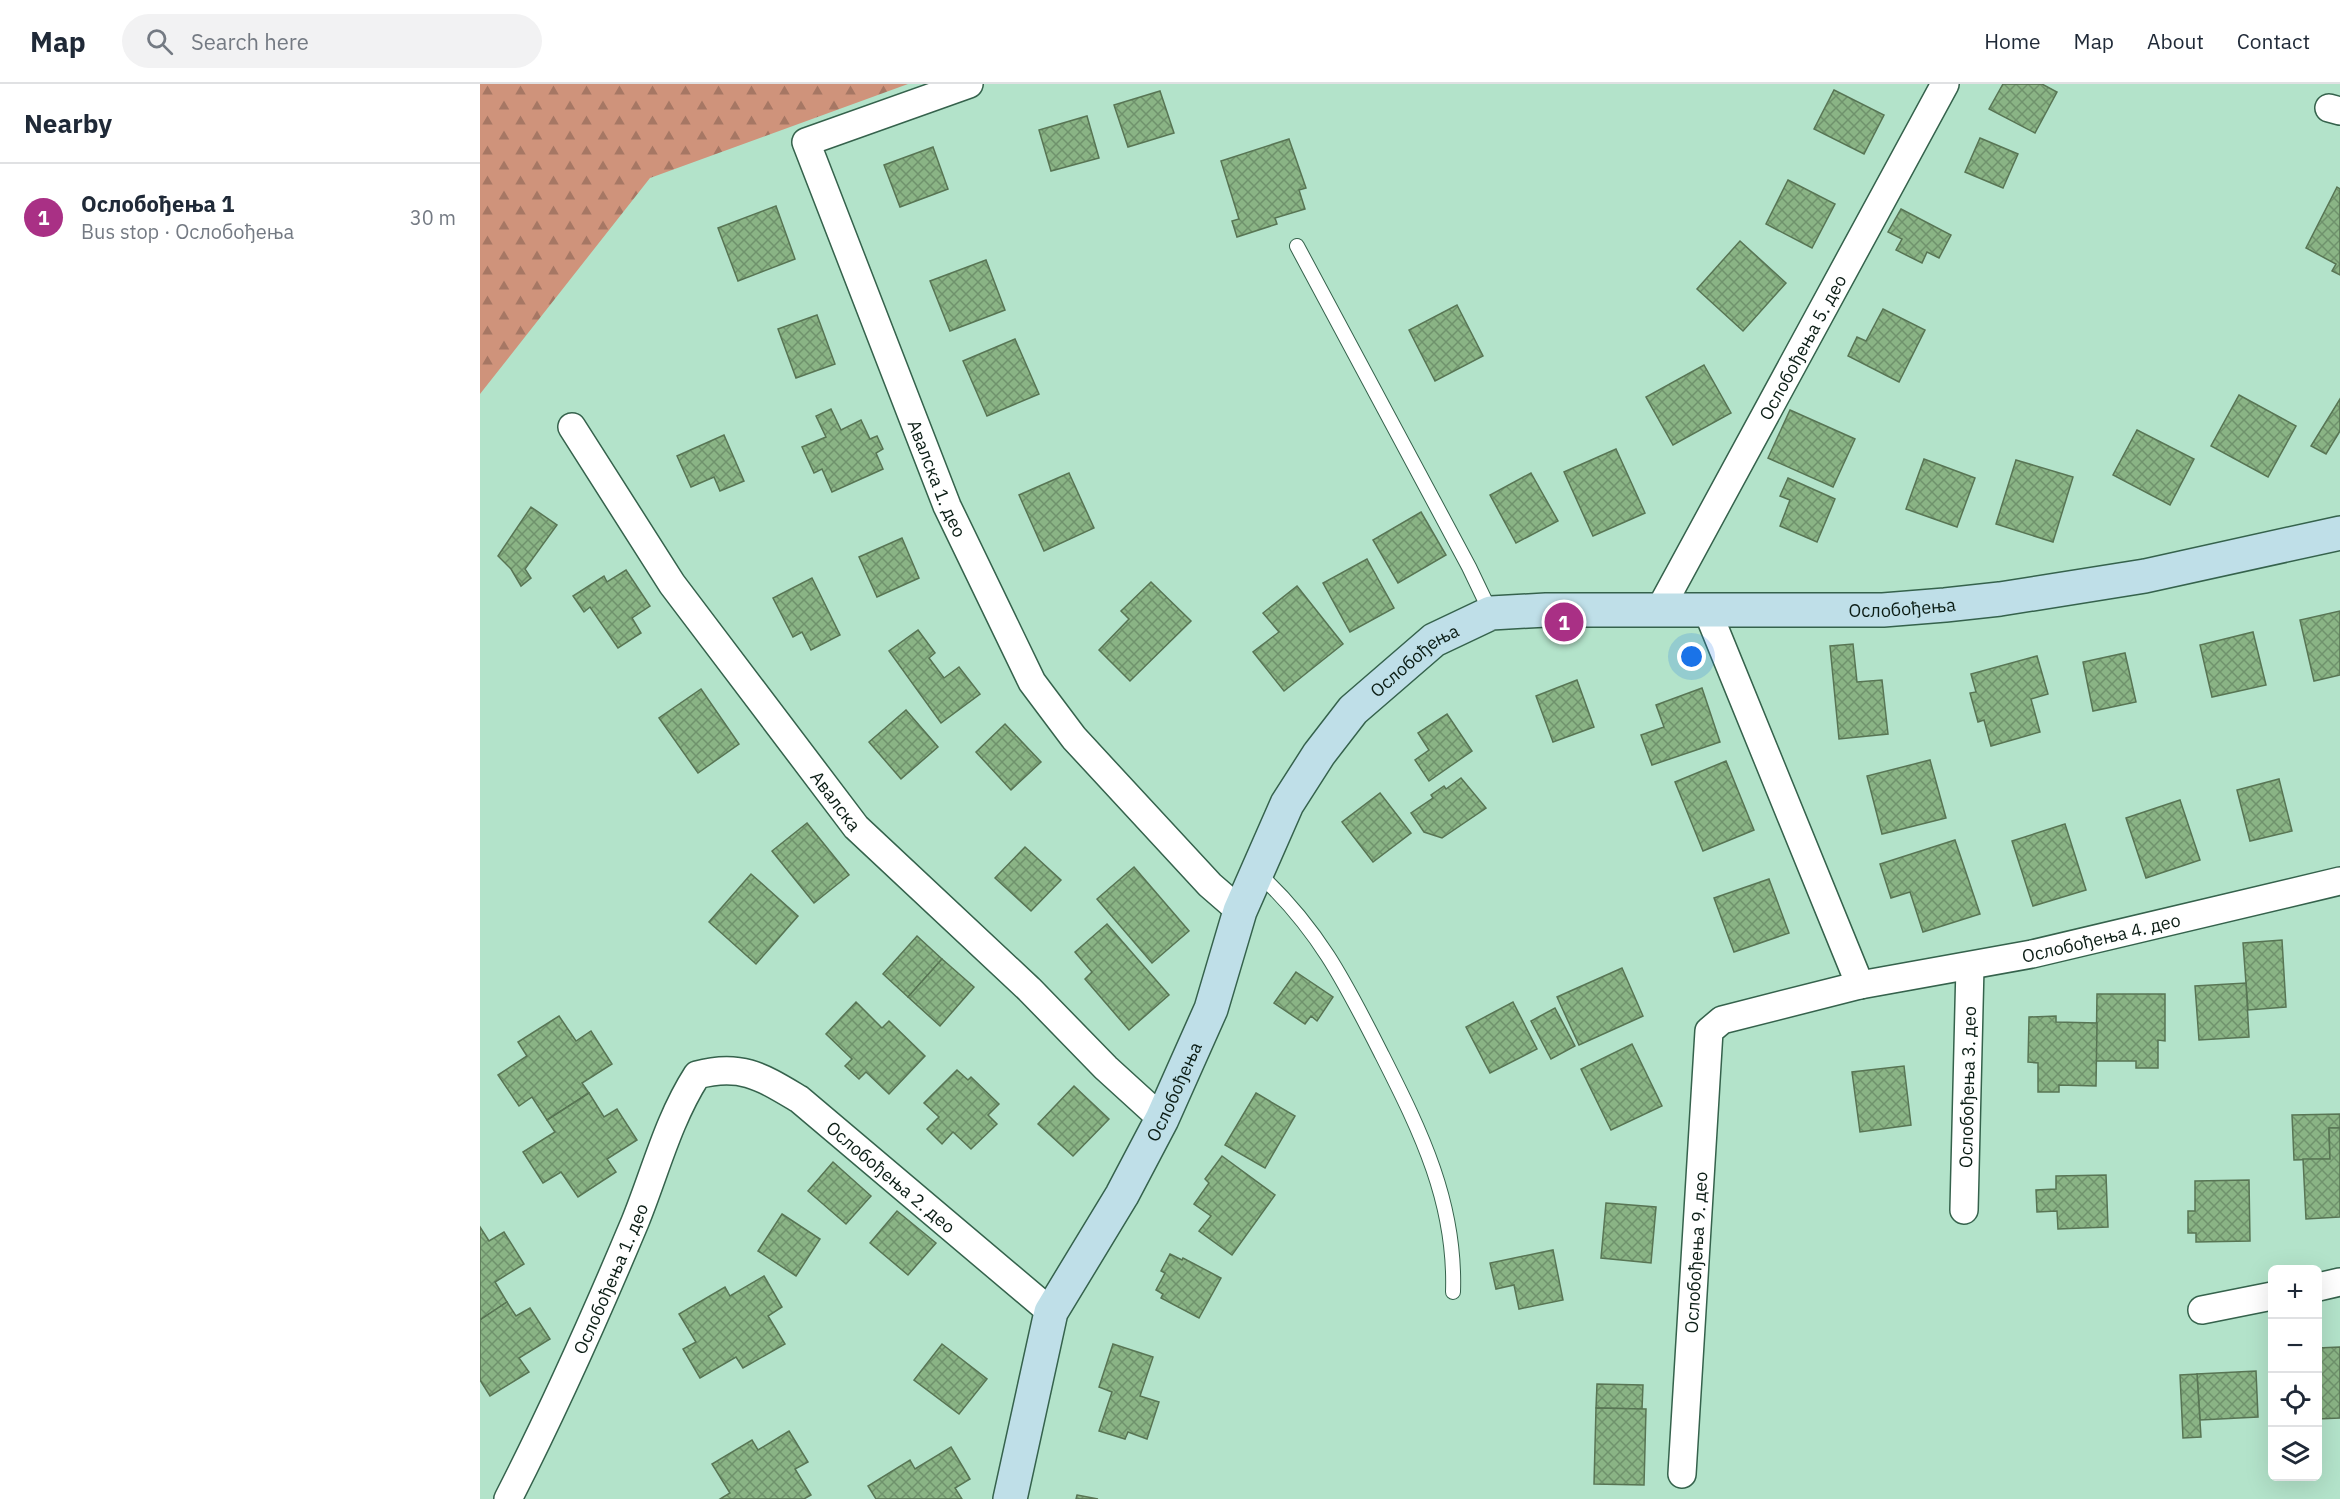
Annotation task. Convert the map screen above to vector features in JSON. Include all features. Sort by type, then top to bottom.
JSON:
[{"type":"street","name":"Авалска 1. део","points":[[969,84],[806,142],[947,506],[1032,682],[1074,738],[1210,885],[1240,911]]},
{"type":"street","name":"Ослобођења 5. део","points":[[1660,609],[1945,84]]},
{"type":"street","name":"Авалска","points":[[572,427],[672,584],[856,827],[1029,989],[1106,1068],[1162,1119]]},
{"type":"street","name":"Ослобођења","points":[[1010,1499],[1052,1312],[1122,1196],[1162,1119],[1211,1009],[1240,911],[1256,870],[1287,804],[1319,754],[1353,710],[1434,640],[1491,613],[1660,609],[1883,610],[2000,599],[2145,576],[2340,533]]},
{"type":"street","points":[[1707,610],[1860,985]]},
{"type":"street","name":"Ослобођења 4. део","points":[[1710,1031],[1722,1020],[1860,985],[2032,954],[2340,881]]},
{"type":"street","name":"Ослобођења 3. део","points":[[1964,1210],[1970,966]]},
{"type":"street","name":"Ослобођења 9. део","points":[[1682,1474],[1710,1031]]},
{"type":"street","name":"Ослобођења 2. део","points":[[717,1070],[745,1071],[762,1078],[799,1100],[1052,1312]]},
{"type":"street","name":"Ослобођења 1. део","points":[[508,1499],[536,1443],[635,1222],[682,1100],[697,1076],[717,1070]]},
{"type":"street","points":[[2322,1286],[2340,1282]]},
{"type":"street","points":[[2202,1310],[2268,1297]]},
{"type":"lane","points":[[1297,246],[1491,613]]},
{"type":"lane","points":[[1256,870],[1304,920],[1333,961],[1410,1108],[1447,1211],[1454,1263],[1453,1292]]},
{"type":"green space","points":[[480,84],[908,84],[650,178],[480,394]]},
{"type":"building","points":[[2003,84],[2042,84],[2057,92],[2035,133],[1989,109]]},
{"type":"building","points":[[1834,90],[1884,115],[1864,154],[1814,129]]},
{"type":"building","points":[[1160,91],[1174,133],[1128,147],[1114,105]]},
{"type":"building","points":[[1087,116],[1099,158],[1051,171],[1039,130]]},
{"type":"building","points":[[1980,138],[2018,154],[2003,188],[1965,172]]},
{"type":"building","points":[[1289,139],[1306,188],[1299,190],[1305,209],[1275,218],[1277,224],[1237,237],[1232,221],[1239,219],[1221,161]]},
{"type":"building","points":[[933,147],[948,189],[900,207],[884,165]]},
{"type":"building","points":[[1788,180],[1835,204],[1812,248],[1766,224]]},
{"type":"building","points":[[2337,187],[2340,189],[2340,275],[2332,271],[2336,264],[2306,248]]},
{"type":"building","points":[[776,206],[795,259],[738,281],[718,228]]},
{"type":"building","points":[[1901,209],[1951,235],[1939,258],[1927,252],[1922,263],[1896,250],[1902,239],[1888,232]]},
{"type":"building","points":[[1740,241],[1786,283],[1743,331],[1697,289]]},
{"type":"building","points":[[986,260],[1005,310],[950,331],[930,281]]},
{"type":"building","points":[[1457,305],[1483,356],[1435,381],[1409,330]]},
{"type":"building","points":[[1883,309],[1925,330],[1899,382],[1848,356],[1857,337],[1866,341]]},
{"type":"building","points":[[817,315],[835,364],[796,378],[778,329]]},
{"type":"building","points":[[1015,339],[1039,394],[987,416],[963,361]]},
{"type":"building","points":[[1704,365],[1731,413],[1673,445],[1646,397]]},
{"type":"building","points":[[2239,395],[2296,426],[2268,477],[2211,446]]},
{"type":"building","points":[[2340,399],[2340,431],[2326,454],[2311,446]]},
{"type":"building","points":[[831,409],[841,430],[861,420],[870,439],[877,436],[883,449],[876,453],[883,469],[832,492],[822,469],[814,473],[802,447],[826,437],[816,416]]},
{"type":"building","points":[[1790,410],[1855,439],[1833,487],[1768,458]]},
{"type":"building","points":[[2137,430],[2194,459],[2170,505],[2113,475]]},
{"type":"building","points":[[724,435],[744,481],[720,491],[714,477],[691,487],[677,456]]},
{"type":"building","points":[[1616,449],[1645,513],[1593,536],[1564,472]]},
{"type":"building","points":[[1924,459],[1975,478],[1957,527],[1906,509]]},
{"type":"building","points":[[2016,460],[2073,477],[2053,542],[1996,524]]},
{"type":"building","points":[[1069,473],[1094,528],[1044,551],[1019,495]]},
{"type":"building","points":[[1531,473],[1558,521],[1516,543],[1490,495]]},
{"type":"building","points":[[1788,478],[1835,499],[1817,542],[1780,526],[1790,500],[1780,496]]},
{"type":"building","points":[[531,507],[557,525],[525,569],[531,578],[521,586],[511,569],[498,556]]},
{"type":"building","points":[[1421,512],[1446,555],[1398,583],[1373,540]]},
{"type":"building","points":[[902,538],[919,578],[877,597],[859,557]]},
{"type":"building","points":[[1367,559],[1394,608],[1350,632],[1323,583]]},
{"type":"building","points":[[626,570],[650,606],[632,618],[641,633],[618,648],[590,607],[584,612],[573,596],[604,576],[607,582]]},
{"type":"building","points":[[812,578],[840,635],[811,650],[802,632],[793,637],[773,598]]},
{"type":"building","points":[[1151,582],[1191,621],[1130,681],[1099,650],[1129,619],[1121,611]]},
{"type":"building","points":[[1297,586],[1343,644],[1284,691],[1253,652],[1279,632],[1263,613]]},
{"type":"building","points":[[2340,611],[2340,675],[2314,681],[2300,620]]},
{"type":"building","points":[[918,630],[935,653],[929,658],[944,678],[959,667],[980,694],[941,723],[889,651]]},
{"type":"building","points":[[2253,632],[2266,685],[2212,697],[2200,645]]},
{"type":"building","points":[[1853,644],[1857,682],[1882,680],[1888,734],[1839,739],[1830,646]]},
{"type":"building","points":[[2125,653],[2136,702],[2093,711],[2083,662]]},
{"type":"building","points":[[2037,656],[2048,694],[2031,699],[2040,732],[1991,746],[1984,720],[1978,722],[1970,693],[1976,692],[1971,674]]},
{"type":"building","points":[[1577,680],[1594,727],[1553,742],[1536,696]]},
{"type":"building","points":[[1702,688],[1720,742],[1652,765],[1641,735],[1664,727],[1656,705]]},
{"type":"building","points":[[701,689],[739,744],[698,773],[659,718]]},
{"type":"building","points":[[906,710],[938,747],[901,779],[869,742]]},
{"type":"building","points":[[1447,714],[1472,751],[1429,781],[1415,760],[1429,750],[1418,733]]},
{"type":"building","points":[[1005,724],[1041,762],[1011,790],[976,752]]},
{"type":"building","points":[[1930,760],[1946,818],[1882,834],[1867,776]]},
{"type":"building","points":[[1726,761],[1754,830],[1703,851],[1675,782]]},
{"type":"building","points":[[1461,778],[1486,808],[1442,838],[1424,832],[1411,813],[1433,798],[1431,795],[1444,786],[1446,789]]},
{"type":"building","points":[[2279,779],[2292,831],[2250,841],[2237,790]]},
{"type":"building","points":[[1380,793],[1411,833],[1373,862],[1342,822]]},
{"type":"building","points":[[2180,800],[2200,860],[2146,878],[2126,818]]},
{"type":"building","points":[[807,823],[849,875],[814,903],[772,851]]},
{"type":"building","points":[[2065,824],[2086,890],[2033,906],[2012,841]]},
{"type":"building","points":[[1955,840],[1980,914],[1923,932],[1910,892],[1891,898],[1880,864]]},
{"type":"building","points":[[1025,847],[1061,880],[1031,911],[995,878]]},
{"type":"building","points":[[1134,867],[1189,931],[1152,963],[1097,899]]},
{"type":"building","points":[[751,874],[798,916],[756,964],[709,922]]},
{"type":"building","points":[[1769,879],[1789,933],[1734,952],[1714,898]]},
{"type":"building","points":[[1107,924],[1169,995],[1129,1030],[1085,979],[1092,972],[1075,952]]},
{"type":"building","points":[[917,936],[942,959],[908,997],[883,974]]},
{"type":"building","points":[[2282,940],[2286,1007],[2248,1010],[2243,943]]},
{"type":"building","points":[[942,959],[974,987],[940,1026],[908,997]]},
{"type":"building","points":[[1622,968],[1643,1016],[1579,1045],[1557,997]]},
{"type":"building","points":[[1296,972],[1333,997],[1317,1021],[1311,1016],[1305,1024],[1274,1003]]},
{"type":"building","points":[[2246,983],[2249,1037],[2199,1040],[2195,986]]},
{"type":"building","points":[[2097,994],[2165,994],[2165,1041],[2158,1040],[2158,1068],[2136,1068],[2136,1061],[2096,1061]]},
{"type":"building","points":[[856,1002],[882,1028],[889,1021],[925,1056],[889,1094],[866,1072],[859,1079],[845,1066],[852,1059],[826,1034]]},
{"type":"building","points":[[1513,1002],[1537,1049],[1490,1073],[1466,1027]]},
{"type":"building","points":[[1555,1008],[1575,1046],[1551,1059],[1531,1021]]},
{"type":"building","points":[[559,1016],[576,1041],[591,1031],[612,1064],[582,1083],[589,1093],[547,1120],[532,1097],[519,1106],[498,1075],[527,1056],[518,1042]]},
{"type":"building","points":[[2056,1016],[2056,1022],[2097,1023],[2096,1086],[2059,1085],[2059,1092],[2038,1092],[2038,1063],[2028,1062],[2029,1017]]},
{"type":"building","points":[[1632,1044],[1662,1106],[1611,1130],[1581,1069]]},
{"type":"building","points":[[1904,1066],[1911,1125],[1860,1132],[1852,1072]]},
{"type":"building","points":[[957,1070],[968,1080],[971,1077],[999,1104],[988,1115],[997,1124],[971,1149],[953,1132],[942,1144],[927,1129],[939,1117],[924,1103]]},
{"type":"building","points":[[1074,1086],[1109,1119],[1073,1156],[1038,1124]]},
{"type":"building","points":[[589,1093],[604,1117],[617,1109],[637,1140],[607,1159],[616,1172],[578,1197],[561,1172],[543,1183],[523,1152],[555,1132],[547,1120]]},
{"type":"building","points":[[1256,1093],[1295,1116],[1265,1168],[1225,1145]]},
{"type":"building","points":[[2340,1114],[2340,1128],[2329,1128],[2330,1159],[2294,1160],[2292,1115]]},
{"type":"building","points":[[2329,1128],[2340,1128],[2340,1217],[2306,1219],[2303,1159],[2330,1159]]},
{"type":"building","points":[[1222,1156],[1275,1195],[1232,1255],[1199,1231],[1211,1216],[1194,1204],[1209,1183],[1205,1179]]},
{"type":"building","points":[[833,1162],[871,1196],[846,1224],[808,1191]]},
{"type":"building","points":[[2106,1175],[2108,1227],[2058,1229],[2057,1211],[2037,1212],[2036,1190],[2056,1189],[2056,1176]]},
{"type":"building","points":[[2249,1180],[2250,1241],[2196,1242],[2196,1233],[2188,1233],[2188,1211],[2195,1211],[2195,1181]]},
{"type":"building","points":[[1606,1203],[1656,1207],[1651,1263],[1601,1258]]},
{"type":"building","points":[[897,1211],[936,1243],[908,1275],[870,1243]]},
{"type":"building","points":[[782,1214],[820,1239],[796,1276],[758,1251]]},
{"type":"building","points":[[480,1227],[489,1241],[504,1232],[524,1264],[495,1282],[507,1302],[480,1320]]},
{"type":"building","points":[[1553,1250],[1563,1300],[1519,1309],[1514,1285],[1496,1289],[1490,1263]]},
{"type":"building","points":[[1170,1254],[1182,1260],[1183,1258],[1221,1278],[1199,1318],[1161,1298],[1163,1294],[1156,1290],[1165,1273],[1161,1271]]},
{"type":"building","points":[[764,1276],[782,1307],[768,1316],[785,1344],[743,1368],[736,1357],[700,1378],[683,1349],[696,1342],[679,1314],[725,1287],[730,1296]]},
{"type":"building","points":[[507,1302],[516,1316],[530,1308],[550,1339],[519,1358],[529,1372],[490,1396],[480,1380],[480,1320]]},
{"type":"building","points":[[942,1344],[987,1379],[959,1414],[914,1380]]},
{"type":"building","points":[[1113,1344],[1153,1357],[1140,1396],[1159,1402],[1147,1439],[1128,1432],[1125,1439],[1099,1431],[1112,1392],[1099,1387]]},
{"type":"building","points":[[2340,1347],[2340,1418],[2322,1419],[2322,1348]]},
{"type":"building","points":[[2256,1371],[2258,1417],[2200,1420],[2197,1374]]},
{"type":"building","points":[[2197,1374],[2201,1437],[2183,1438],[2180,1375]]},
{"type":"building","points":[[1597,1384],[1643,1385],[1642,1409],[1596,1408]]},
{"type":"building","points":[[1596,1408],[1646,1409],[1644,1485],[1594,1484]]},
{"type":"building","points":[[789,1431],[808,1462],[795,1469],[811,1495],[804,1499],[720,1499],[730,1493],[712,1464],[752,1440],[758,1450]]},
{"type":"building","points":[[951,1447],[970,1479],[955,1488],[962,1499],[876,1499],[868,1486],[910,1460],[915,1469]]},
{"type":"building","points":[[1077,1495],[1098,1499],[1076,1499]]},
{"type":"place","name":"Ослобођења 1","points":[[1564,622]]}]
